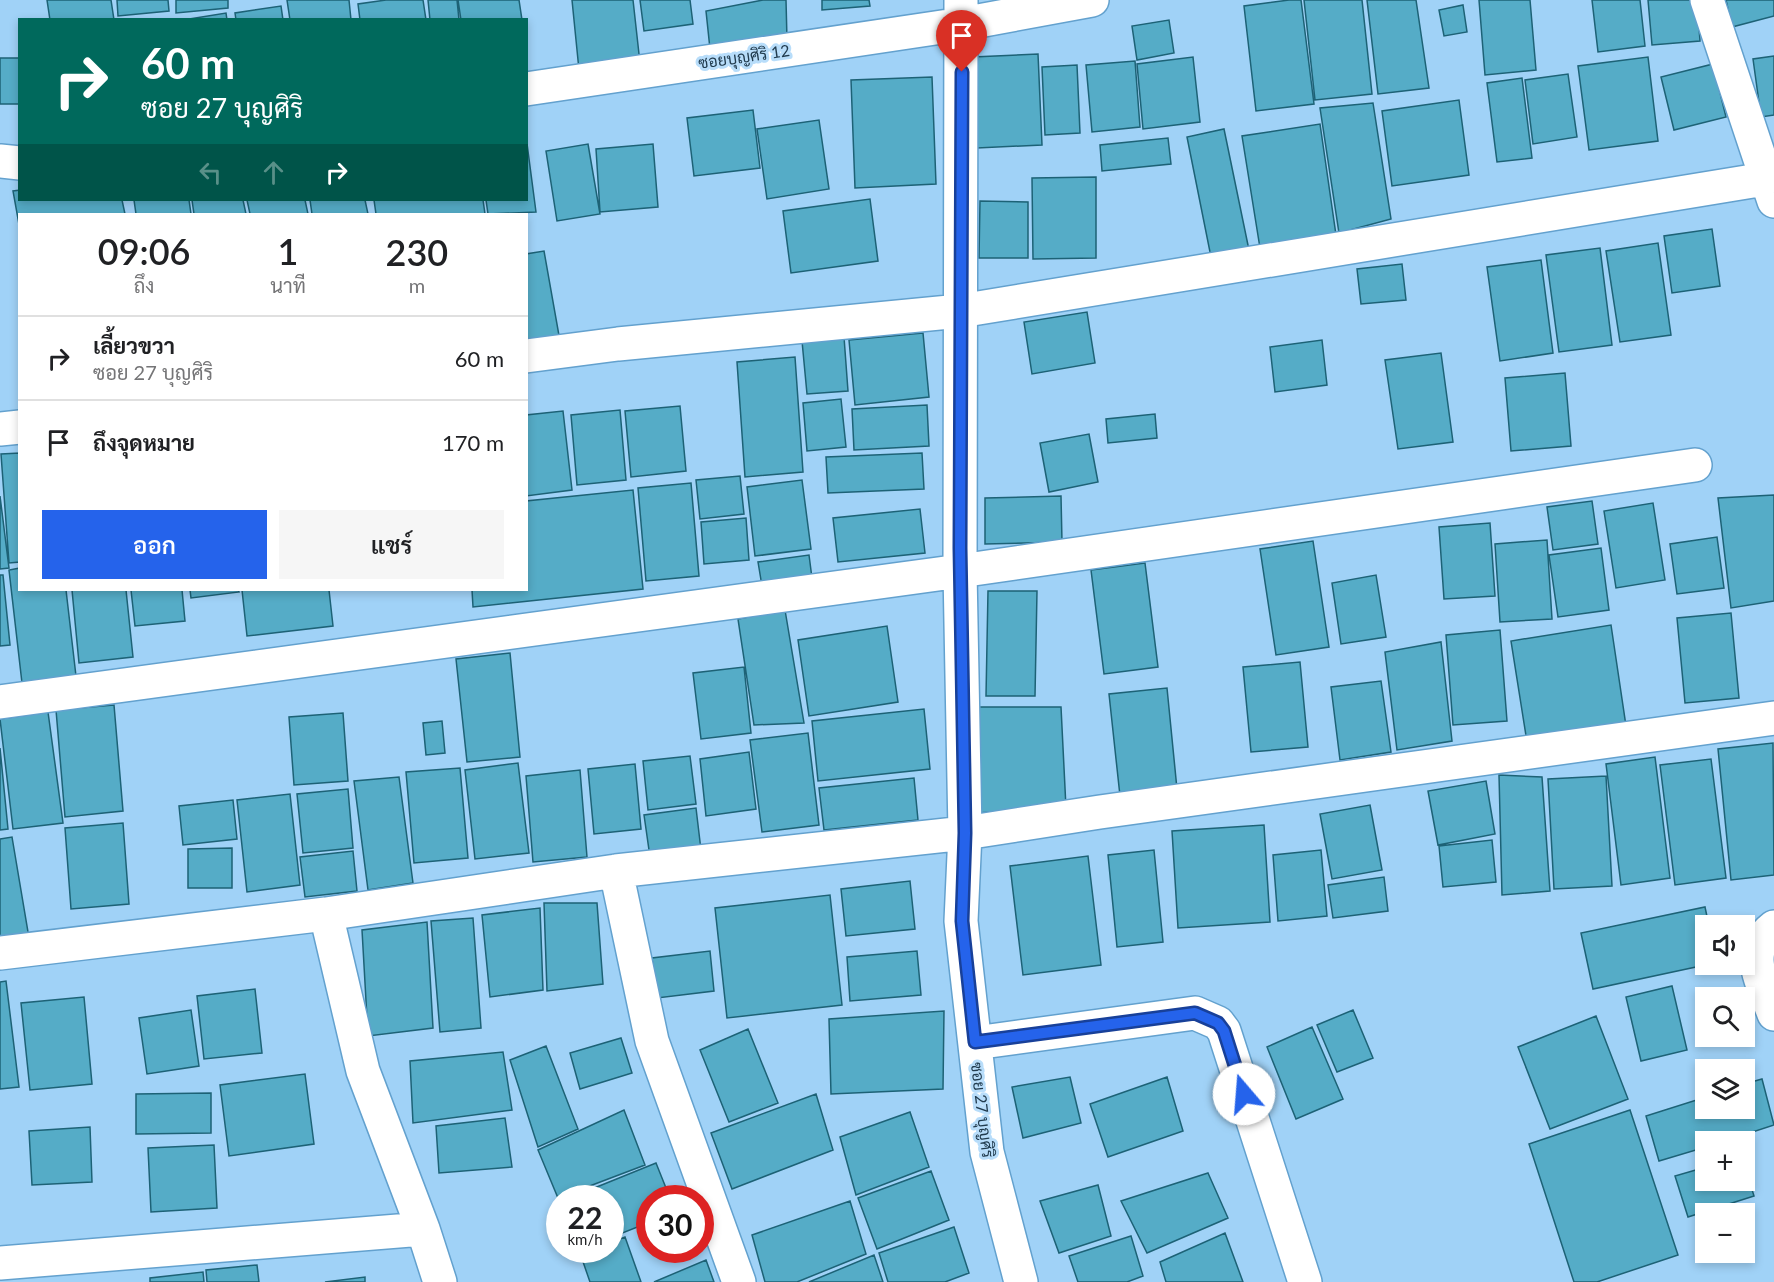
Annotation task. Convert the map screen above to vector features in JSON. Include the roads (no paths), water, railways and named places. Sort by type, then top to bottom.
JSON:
[{"type":"street","name":"ซอยบุญศิริ 12","points":[[528,88],[961,12],[1092,0]]},
{"type":"street","points":[[528,356],[618,344],[960,311],[1769,190],[1707,0]]},
{"type":"street","name":"ซอย 27 บุญศิริ","points":[[961,12],[960,572],[965,833],[962,921],[966,975],[987,1152],[1021,1282]]},
{"type":"street","points":[[0,161],[18,163]]},
{"type":"street","points":[[0,429],[18,427]]},
{"type":"street","points":[[0,702],[960,572],[1695,465]]},
{"type":"street","points":[[0,953],[326,914],[616,871],[965,833],[1774,718]]},
{"type":"street","points":[[616,871],[649,1027],[739,1282]]},
{"type":"street","points":[[326,914],[360,1056],[440,1282]]},
{"type":"street","points":[[1774,927],[1761,937],[1755,961],[1774,1014]]},
{"type":"street","points":[[975,1042],[1195,1013],[1218,1023],[1224,1031],[1305,1282]]},
{"type":"street","points":[[0,1263],[423,1229]]}]
